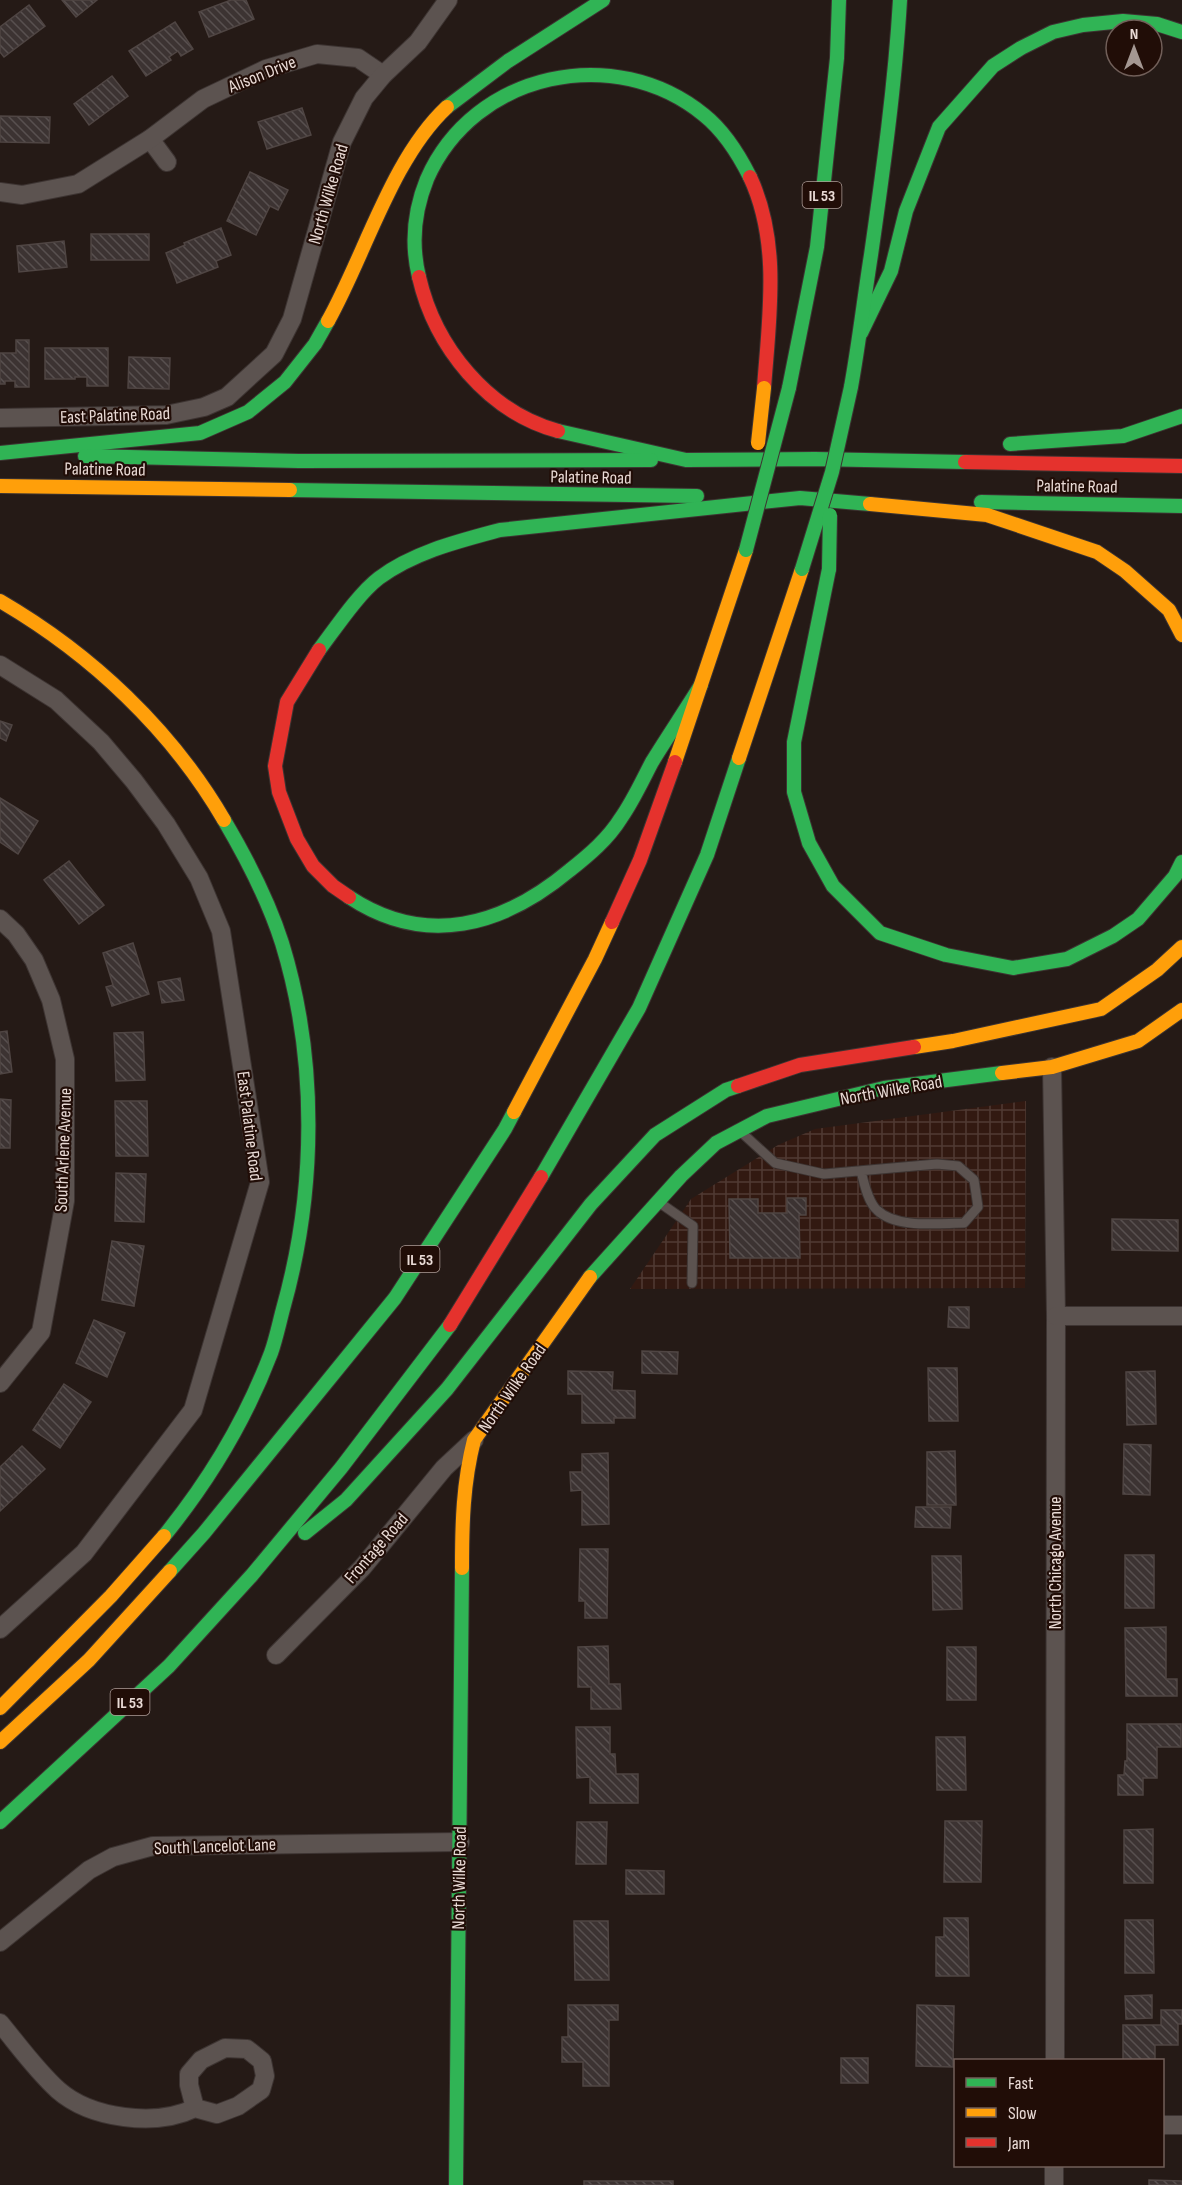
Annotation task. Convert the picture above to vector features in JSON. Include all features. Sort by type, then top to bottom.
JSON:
[{"type":"main road","points":[[0,454],[200,433],[238,419],[275,393],[302,365],[315,346],[404,164],[435,119],[455,99],[500,64],[603,0]]},
{"type":"main road","name":"IL 53","points":[[0,1742],[89,1660],[204,1533],[395,1298],[505,1129],[595,959],[640,860],[701,685],[746,549],[789,388],[817,247],[837,58],[839,0]]},
{"type":"main road","name":"IL 53","points":[[0,1822],[169,1666],[252,1575],[341,1468],[442,1338],[563,1142],[639,1008],[707,855],[832,472],[861,333],[897,47],[900,0]]},
{"type":"main road","points":[[861,333],[891,271],[906,212],[939,126],[993,66],[1021,48],[1053,33],[1083,25],[1124,21],[1157,24],[1182,32]]},
{"type":"main road","points":[[683,460],[530,423],[491,397],[467,376],[447,345],[428,308],[415,266],[413,235],[416,208],[440,154],[456,133],[478,112],[498,98],[531,84],[589,73],[624,77],[659,88],[704,115],[723,135],[751,178],[767,231],[771,289],[764,388],[746,549]]},
{"type":"main road","points":[[995,445],[1123,436],[1182,416]]},
{"type":"main road","points":[[808,459],[960,448]]},
{"type":"main road","name":"Palatine Road","points":[[0,454],[299,461],[808,459],[1182,466]]},
{"type":"main road","points":[[832,472],[829,569],[794,742],[794,792],[809,843],[833,886],[880,933],[946,955],[1013,968],[1067,959],[1113,936],[1138,919],[1163,890],[1182,862]]},
{"type":"main road","name":"Palatine Road","points":[[0,486],[1182,506]]},
{"type":"main road","points":[[701,685],[652,762],[621,819],[595,850],[554,884],[519,906],[482,921],[451,926],[414,925],[383,916],[360,904],[333,886],[313,866],[297,839],[279,792],[275,766],[287,702],[313,659],[343,618],[378,579],[412,558],[459,541],[500,530],[800,498],[987,515],[1097,552],[1125,571],[1169,610],[1182,635]]},
{"type":"main road","points":[[0,601],[52,633],[94,667],[140,710],[213,801],[262,889],[282,942],[296,1002],[309,1099],[307,1191],[296,1266],[270,1356],[228,1441],[175,1523],[128,1579],[0,1708]]},
{"type":"main road","points":[[252,1575],[346,1500],[447,1389],[591,1204],[655,1135],[726,1090],[800,1065],[953,1041],[1101,1009],[1157,970],[1182,947]]},
{"type":"main road","name":"North Wilke Road","points":[[456,2185],[462,1515],[466,1471],[474,1440],[593,1273],[658,1201],[716,1143],[767,1116],[884,1088],[1052,1066],[1138,1041],[1182,1010]]},
{"type":"street","name":"North Wilke Road","points":[[227,397],[274,354],[285,336],[301,290],[326,193],[342,142],[363,98],[383,75],[418,42],[448,0]]},
{"type":"street","name":"Alison Drive","points":[[0,192],[22,195],[78,184],[150,139],[203,99],[266,69],[317,54],[358,58],[383,75]]},
{"type":"street","points":[[150,139],[167,162]]},
{"type":"street","name":"East Palatine Road","points":[[0,418],[165,415],[204,407],[227,397]]},
{"type":"street","name":"East Palatine Road","points":[[0,665],[56,700],[101,742],[166,824],[199,878],[221,931],[260,1182],[193,1410],[84,1552],[0,1629]]},
{"type":"street","name":"South Arlene Avenue","points":[[0,919],[16,934],[34,960],[51,1000],[65,1059],[65,1201],[40,1332],[0,1383]]},
{"type":"street","name":"North Chicago Avenue","points":[[1052,1066],[1056,1316],[1054,2059]]},
{"type":"street","points":[[1056,1316],[1182,1316]]},
{"type":"street","name":"Frontage Road","points":[[276,1655],[362,1568],[444,1468],[474,1440]]},
{"type":"street","name":"South Lancelot Lane","points":[[0,1942],[89,1870],[113,1857],[153,1846],[460,1842]]},
{"type":"street","points":[[0,2023],[39,2071],[60,2092],[93,2110],[126,2117],[156,2119],[183,2114],[195,2108]]},
{"type":"street","points":[[1164,2125],[1182,2125]]},
{"type":"street","points":[[1054,2167],[1054,2185]]},
{"type":"lane","points":[[740,1131],[775,1163],[824,1174],[937,1164],[958,1166],[974,1180],[978,1207],[964,1222],[928,1224],[893,1220],[876,1210],[861,1171]]},
{"type":"lane","points":[[658,1201],[693,1226],[692,1282]]},
{"type":"shaded area","points":[[1026,1101],[1025,1288],[630,1289],[691,1199],[778,1145],[815,1129]]},
{"type":"building","points":[[62,0],[97,0],[76,17]]},
{"type":"building","points":[[231,0],[246,0],[254,19],[209,37],[199,12]]},
{"type":"building","points":[[29,5],[45,26],[4,57],[0,52],[0,27]]},
{"type":"building","points":[[175,22],[193,49],[181,56],[178,51],[169,57],[171,60],[146,76],[129,51]]},
{"type":"building","points":[[112,76],[128,96],[89,125],[74,104]]},
{"type":"building","points":[[302,108],[311,135],[267,149],[258,122]]},
{"type":"building","points":[[0,116],[50,117],[49,143],[0,142]]},
{"type":"building","points":[[250,172],[288,190],[278,210],[270,206],[256,235],[227,221]]},
{"type":"building","points":[[221,228],[231,255],[216,261],[218,267],[177,283],[166,253]]},
{"type":"building","points":[[91,234],[149,234],[149,260],[91,260]]},
{"type":"building","points":[[64,241],[67,267],[19,272],[17,246]]},
{"type":"building","points":[[16,340],[29,340],[29,387],[15,387],[15,381],[5,381],[5,384],[0,384],[0,353],[16,353]]},
{"type":"building","points":[[45,348],[108,348],[108,386],[87,386],[87,377],[45,379]]},
{"type":"building","points":[[129,357],[170,358],[169,389],[128,388]]},
{"type":"building","points":[[0,721],[12,725],[6,741],[0,738]]},
{"type":"building","points":[[0,798],[38,821],[18,854],[0,842]]},
{"type":"building","points":[[69,861],[104,905],[79,924],[44,880]]},
{"type":"building","points":[[133,943],[149,994],[112,1006],[106,987],[113,985],[103,953]]},
{"type":"building","points":[[180,978],[184,1000],[162,1003],[158,982]]},
{"type":"building","points":[[7,1031],[12,1072],[0,1074],[0,1032]]},
{"type":"building","points":[[143,1032],[145,1080],[116,1081],[114,1033]]},
{"type":"building","points":[[0,1099],[11,1100],[10,1148],[0,1148]]},
{"type":"building","points":[[115,1101],[147,1101],[148,1156],[116,1156]]},
{"type":"building","points":[[116,1173],[146,1174],[144,1222],[115,1221]]},
{"type":"building","points":[[787,1198],[806,1198],[806,1215],[799,1215],[800,1258],[730,1258],[729,1199],[758,1199],[758,1213],[787,1213]]},
{"type":"building","points":[[1112,1219],[1178,1220],[1178,1251],[1112,1250]]},
{"type":"building","points":[[112,1241],[144,1246],[134,1306],[102,1300]]},
{"type":"building","points":[[949,1307],[969,1307],[969,1328],[948,1327]]},
{"type":"building","points":[[94,1320],[125,1333],[107,1377],[76,1363]]},
{"type":"building","points":[[642,1351],[678,1352],[677,1374],[642,1373]]},
{"type":"building","points":[[928,1368],[957,1368],[958,1421],[929,1421]]},
{"type":"building","points":[[568,1371],[613,1372],[612,1390],[635,1391],[635,1418],[614,1418],[614,1423],[582,1423],[582,1394],[568,1394]]},
{"type":"building","points":[[1155,1371],[1156,1424],[1127,1425],[1126,1372]]},
{"type":"building","points":[[64,1384],[91,1402],[60,1448],[33,1430]]},
{"type":"building","points":[[1124,1444],[1151,1445],[1150,1495],[1123,1494]]},
{"type":"building","points":[[22,1446],[45,1469],[0,1511],[0,1467]]},
{"type":"building","points":[[955,1451],[956,1505],[927,1505],[927,1452]]},
{"type":"building","points":[[608,1453],[609,1524],[582,1525],[582,1490],[571,1491],[570,1472],[582,1472],[582,1454]]},
{"type":"building","points":[[916,1507],[951,1507],[950,1528],[915,1527]]},
{"type":"building","points":[[580,1549],[608,1549],[607,1618],[585,1618],[585,1601],[579,1601]]},
{"type":"building","points":[[1125,1555],[1154,1555],[1154,1608],[1125,1608]]},
{"type":"building","points":[[932,1556],[961,1556],[962,1609],[933,1610]]},
{"type":"building","points":[[1166,1627],[1166,1679],[1177,1679],[1177,1696],[1126,1696],[1125,1628]]},
{"type":"building","points":[[608,1646],[609,1684],[620,1684],[621,1709],[591,1709],[591,1687],[578,1687],[578,1647]]},
{"type":"building","points":[[947,1647],[976,1647],[976,1700],[947,1700]]},
{"type":"building","points":[[1127,1724],[1181,1724],[1181,1747],[1157,1747],[1157,1778],[1143,1778],[1143,1795],[1118,1795],[1118,1775],[1124,1775],[1125,1761],[1127,1761]]},
{"type":"building","points":[[576,1727],[610,1727],[610,1754],[615,1754],[616,1774],[638,1774],[638,1803],[590,1803],[590,1777],[577,1778]]},
{"type":"building","points":[[936,1737],[965,1737],[966,1790],[937,1790]]},
{"type":"building","points":[[945,1821],[982,1821],[981,1882],[944,1882]]},
{"type":"building","points":[[577,1822],[607,1822],[606,1864],[576,1864]]},
{"type":"building","points":[[1153,1829],[1153,1883],[1124,1883],[1124,1830]]},
{"type":"building","points":[[626,1870],[664,1871],[664,1894],[626,1894]]},
{"type":"building","points":[[944,1918],[968,1918],[969,1976],[936,1976],[936,1937],[944,1937]]},
{"type":"building","points":[[1125,1920],[1153,1920],[1154,1973],[1125,1973]]},
{"type":"building","points":[[574,1921],[608,1921],[609,1980],[575,1980]]},
{"type":"building","points":[[1152,1995],[1152,2018],[1126,2019],[1125,1996]]},
{"type":"building","points":[[568,2005],[618,2005],[618,2020],[609,2020],[609,2086],[583,2086],[583,2062],[562,2062],[562,2037],[568,2037]]},
{"type":"building","points":[[917,2005],[954,2006],[953,2067],[916,2066]]},
{"type":"building","points":[[1161,2010],[1182,2010],[1182,2024],[1178,2024],[1178,2045],[1155,2045],[1155,2059],[1123,2059],[1123,2025],[1161,2025]]},
{"type":"building","points":[[841,2058],[868,2058],[868,2083],[841,2083]]},
{"type":"building","points":[[1149,2180],[1182,2181],[1182,2185],[1149,2185]]},
{"type":"building","points":[[584,2181],[673,2181],[673,2185],[584,2185]]},
{"type":"traffic: fast","points":[[447,107],[508,61],[603,0]]},
{"type":"traffic: fast","points":[[789,388],[817,247],[837,58],[839,0]]},
{"type":"traffic: fast","points":[[851,387],[884,160],[900,0]]},
{"type":"traffic: fast","points":[[861,333],[891,271],[906,211],[939,127],[993,66],[1021,48],[1053,32],[1083,25],[1123,21],[1157,24],[1182,32]]},
{"type":"traffic: fast","points":[[419,277],[415,252],[415,228],[419,203],[427,179],[449,143],[478,114],[512,92],[550,80],[590,75],[630,79],[668,92],[704,115],[718,128],[736,152],[750,177]]},
{"type":"traffic: fast","points":[[0,453],[200,433],[248,412],[285,382],[315,344],[328,321]]},
{"type":"traffic: fast","points":[[802,569],[832,472],[851,387]]},
{"type":"traffic: fast","points":[[746,550],[789,388]]},
{"type":"traffic: fast","points":[[1010,444],[1123,436],[1182,416]]},
{"type":"traffic: fast","points":[[558,431],[686,460],[815,459],[965,462]]},
{"type":"traffic: fast","points":[[85,456],[299,461],[651,460]]},
{"type":"traffic: fast","points":[[290,490],[697,496]]},
{"type":"traffic: fast","points":[[319,650],[347,612],[379,578],[422,554],[469,538],[500,530],[800,498],[870,504]]},
{"type":"traffic: fast","points":[[981,502],[1182,506]]},
{"type":"traffic: fast","points":[[829,569],[830,515]]},
{"type":"traffic: fast","points":[[829,569],[794,742],[794,792],[809,843],[833,886],[880,933],[946,955],[1013,968],[1067,959],[1113,936],[1138,919],[1175,876],[1182,862]]},
{"type":"traffic: fast","points":[[349,897],[378,913],[407,922],[435,926],[463,924],[491,917],[518,905],[570,870],[604,840],[616,826],[652,762],[701,685]]},
{"type":"traffic: fast","points":[[541,1177],[639,1008],[707,855],[739,758]]},
{"type":"traffic: fast","points":[[164,1536],[196,1494],[225,1449],[250,1402],[271,1353],[294,1264],[307,1173],[307,1079],[294,988],[282,943],[264,895],[224,820]]},
{"type":"traffic: fast","points":[[590,1277],[681,1176],[716,1143],[767,1116],[884,1088],[1002,1073]]},
{"type":"traffic: fast","points":[[305,1533],[346,1500],[447,1389],[591,1204],[655,1135],[726,1090],[738,1086]]},
{"type":"traffic: fast","points":[[170,1571],[204,1533],[395,1298],[514,1112]]},
{"type":"traffic: fast","points":[[0,1822],[169,1666],[252,1575],[341,1468],[450,1325]]},
{"type":"traffic: fast","points":[[456,2185],[462,1568]]},
{"type":"traffic: slow","points":[[328,321],[381,208],[410,153],[447,107]]},
{"type":"traffic: slow","points":[[758,443],[764,388]]},
{"type":"traffic: slow","points":[[0,486],[290,490]]},
{"type":"traffic: slow","points":[[870,504],[987,515],[1097,552],[1125,571],[1169,610],[1182,635]]},
{"type":"traffic: slow","points":[[675,762],[746,550]]},
{"type":"traffic: slow","points":[[739,758],[802,569]]},
{"type":"traffic: slow","points":[[0,601],[66,645],[126,696],[179,755],[224,820]]},
{"type":"traffic: slow","points":[[514,1112],[595,959],[612,922]]},
{"type":"traffic: slow","points":[[914,1047],[953,1041],[1101,1009],[1157,970],[1182,947]]},
{"type":"traffic: slow","points":[[1002,1073],[1052,1067],[1138,1041],[1182,1010]]},
{"type":"traffic: slow","points":[[462,1568],[464,1504],[467,1472],[474,1440],[590,1277]]},
{"type":"traffic: slow","points":[[0,1708],[111,1596],[164,1536]]},
{"type":"traffic: slow","points":[[0,1742],[89,1660],[170,1571]]},
{"type":"traffic: jam","points":[[750,177],[760,202],[769,254],[770,308],[764,388]]},
{"type":"traffic: jam","points":[[419,277],[438,328],[468,373],[509,409],[533,422],[558,431]]},
{"type":"traffic: jam","points":[[965,462],[1182,466]]},
{"type":"traffic: jam","points":[[319,650],[287,702],[275,766],[279,792],[297,839],[313,866],[333,886],[349,897]]},
{"type":"traffic: jam","points":[[612,922],[640,860],[675,762]]},
{"type":"traffic: jam","points":[[738,1086],[800,1065],[914,1047]]},
{"type":"traffic: jam","points":[[450,1325],[541,1177]]}]
